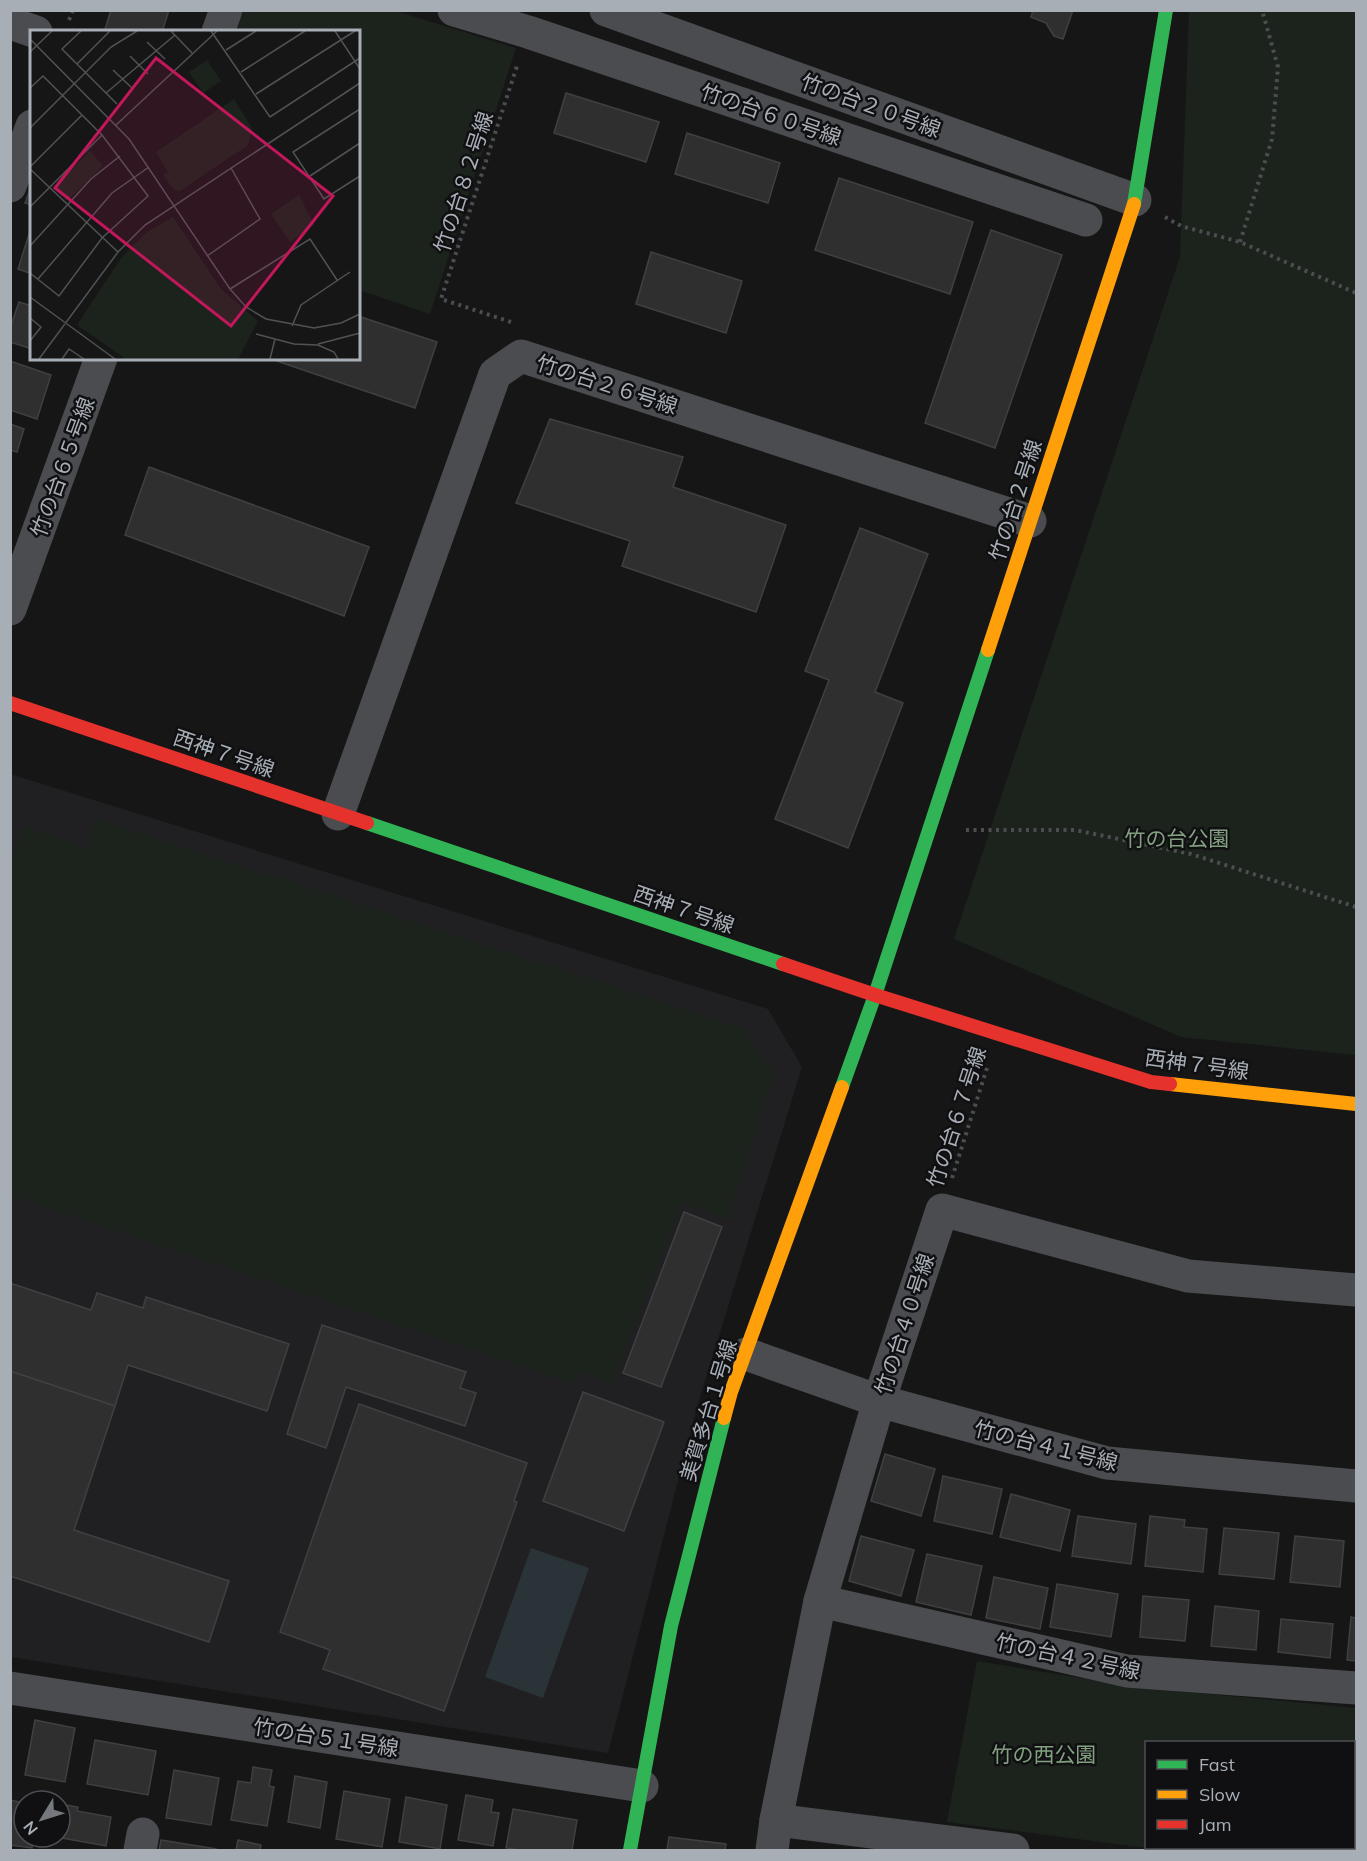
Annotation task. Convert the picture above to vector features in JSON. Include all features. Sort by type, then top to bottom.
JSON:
[{"type":"street","points":[[219,30],[226,10]]},
{"type":"street","name":"竹の台６０号線","points":[[454,10],[528,32],[1086,220]]},
{"type":"street","name":"竹の台２０号線","points":[[606,10],[1136,200]]},
{"type":"street","name":"竹の台２号線","points":[[875,995],[1136,200],[1166,10]]},
{"type":"street","points":[[10,23],[30,30]]},
{"type":"street","points":[[10,186],[30,131]]},
{"type":"street","name":"竹の台２６号線","points":[[338,814],[495,374],[521,356],[1030,521]]},
{"type":"street","name":"竹の台６５号線","points":[[10,609],[100,360]]},
{"type":"street","name":"西神７号線","points":[[10,703],[875,995],[1151,1082],[1356,1104]]},
{"type":"street","name":"美賀多台１号線","points":[[630,1851],[670,1626],[731,1392],[875,995]]},
{"type":"street","points":[[942,1210],[1188,1275],[1356,1290]]},
{"type":"street","name":"竹の台４０号線","points":[[774,1835],[820,1601],[879,1401],[942,1210]]},
{"type":"street","name":"竹の台４１号線","points":[[746,1354],[879,1401],[1107,1463],[1356,1486]]},
{"type":"street","name":"竹の台４２号線","points":[[820,1601],[1127,1671],[1356,1688]]},
{"type":"street","name":"竹の台５１号線","points":[[10,1688],[642,1786]]},
{"type":"street","points":[[774,1835],[1013,1851]]},
{"type":"path","points":[[1240,242],[1272,139],[1278,66],[1262,10]]},
{"type":"path","name":"竹の台８２号線","points":[[516,323],[441,299],[528,32]]},
{"type":"path","points":[[1136,200],[1181,226],[1240,242],[1356,292]]},
{"type":"path","points":[[927,836],[955,830],[1075,830],[1191,855],[1356,907]]},
{"type":"path","name":"竹の台６７号線","points":[[942,1210],[998,1034]]},
{"type":"shaded area","points":[[10,774],[768,1009],[802,1067],[697,1407],[608,1753],[11,1657]]},
{"type":"shaded area","points":[[531,1548],[589,1568],[543,1698],[485,1677]]},
{"type":"green space","points":[[244,11],[396,11],[516,48],[430,314],[360,290],[360,30],[236,30]]},
{"type":"green space","name":"竹の台公園","points":[[1189,11],[1356,11],[1356,1055],[1181,1037],[954,939],[1180,257]]},
{"type":"green space","points":[[96,819],[742,1028],[774,1073],[727,1220],[682,1203],[612,1383],[580,1372],[576,1385],[11,1195],[11,862],[24,826],[87,849]]},
{"type":"green space","name":"竹の西公園","points":[[977,1661],[1135,1687],[1356,1708],[1356,1850],[1154,1849],[1355,1849],[1355,1741],[1145,1741],[1145,1848],[947,1822]]},
{"type":"building","points":[[111,10],[169,10],[163,30],[105,29]]},
{"type":"building","points":[[1033,10],[1073,10],[1063,39],[1054,36],[1046,23],[1031,17]]},
{"type":"building","points":[[566,93],[659,122],[646,162],[554,133]]},
{"type":"building","points":[[687,133],[780,163],[768,203],[675,174]]},
{"type":"building","points":[[839,178],[973,222],[950,294],[815,250]]},
{"type":"building","points":[[30,189],[30,204],[25,203]]},
{"type":"building","points":[[991,230],[1062,255],[995,448],[925,423]]},
{"type":"building","points":[[29,234],[30,234],[30,273],[18,269]]},
{"type":"building","points":[[651,252],[742,281],[726,333],[636,304]]},
{"type":"building","points":[[19,302],[30,305],[30,348],[10,342],[10,328]]},
{"type":"building","points":[[360,317],[437,342],[415,408],[274,360],[360,360]]},
{"type":"building","points":[[10,361],[51,375],[37,419],[10,410]]},
{"type":"building","points":[[550,419],[683,457],[673,487],[786,525],[756,612],[622,566],[630,541],[516,503]]},
{"type":"building","points":[[10,424],[24,429],[17,452],[10,450]]},
{"type":"building","points":[[149,467],[369,547],[344,616],[125,535]]},
{"type":"building","points":[[860,528],[928,554],[875,692],[903,703],[848,848],[775,819],[829,680],[805,671]]},
{"type":"building","points":[[684,1212],[722,1227],[661,1387],[623,1373]]},
{"type":"building","points":[[10,1283],[91,1310],[97,1293],[143,1308],[146,1297],[289,1344],[267,1411],[128,1365],[115,1406],[10,1371]]},
{"type":"building","points":[[322,1325],[466,1372],[460,1388],[476,1393],[465,1426],[346,1387],[326,1448],[287,1434]]},
{"type":"building","points":[[10,1371],[115,1406],[74,1530],[229,1581],[209,1642],[10,1576]]},
{"type":"building","points":[[583,1392],[664,1422],[624,1531],[543,1501]]},
{"type":"building","points":[[359,1404],[527,1463],[514,1501],[517,1502],[444,1711],[323,1669],[330,1650],[280,1632]]},
{"type":"building","points":[[885,1454],[935,1469],[921,1516],[871,1501]]},
{"type":"building","points":[[943,1476],[1002,1489],[992,1534],[934,1521]]},
{"type":"building","points":[[1011,1494],[1070,1510],[1060,1551],[1000,1537]]},
{"type":"building","points":[[1078,1516],[1136,1524],[1131,1564],[1072,1556]]},
{"type":"building","points":[[1150,1516],[1185,1520],[1184,1527],[1207,1529],[1203,1572],[1145,1566]]},
{"type":"building","points":[[1224,1528],[1279,1533],[1274,1579],[1219,1574]]},
{"type":"building","points":[[861,1536],[914,1550],[901,1596],[849,1581]]},
{"type":"building","points":[[1295,1536],[1344,1541],[1340,1587],[1290,1582]]},
{"type":"building","points":[[927,1554],[982,1566],[971,1615],[916,1602]]},
{"type":"building","points":[[994,1577],[1048,1588],[1040,1629],[986,1618]]},
{"type":"building","points":[[1057,1584],[1118,1594],[1111,1637],[1050,1627]]},
{"type":"building","points":[[1143,1596],[1189,1600],[1185,1641],[1140,1637]]},
{"type":"building","points":[[1215,1606],[1259,1611],[1256,1650],[1211,1646]]},
{"type":"building","points":[[1351,1617],[1356,1618],[1356,1661],[1347,1660]]},
{"type":"building","points":[[1281,1619],[1333,1624],[1330,1658],[1278,1652]]},
{"type":"building","points":[[35,1720],[75,1728],[65,1782],[25,1775]]},
{"type":"building","points":[[95,1740],[156,1751],[148,1795],[87,1784]]},
{"type":"building","points":[[253,1767],[272,1770],[269,1786],[274,1787],[267,1826],[231,1820],[238,1781],[251,1783]]},
{"type":"building","points":[[174,1770],[219,1778],[211,1825],[166,1818]]},
{"type":"building","points":[[295,1776],[327,1782],[320,1828],[288,1822]]},
{"type":"building","points":[[344,1791],[390,1799],[382,1847],[336,1839]]},
{"type":"building","points":[[466,1795],[493,1800],[491,1812],[499,1813],[493,1846],[458,1840]]},
{"type":"building","points":[[406,1797],[447,1805],[440,1849],[399,1842]]},
{"type":"building","points":[[10,1800],[12,1800],[12,1845],[10,1845]]},
{"type":"building","points":[[72,1806],[78,1807],[77,1811],[111,1817],[106,1846],[72,1840]]},
{"type":"building","points":[[513,1809],[577,1820],[572,1850],[506,1848]]},
{"type":"building","points":[[669,1837],[726,1844],[725,1850],[667,1850]]},
{"type":"building","points":[[161,1840],[216,1849],[216,1850],[159,1850]]},
{"type":"building","points":[[238,1840],[261,1845],[260,1850],[236,1850]]},
{"type":"traffic: fast","points":[[1134,204],[1166,10]]},
{"type":"traffic: fast","points":[[842,1087],[875,995],[988,650]]},
{"type":"traffic: fast","points":[[367,823],[783,964]]},
{"type":"traffic: fast","points":[[630,1850],[671,1626],[724,1418]]},
{"type":"traffic: slow","points":[[988,650],[1134,204]]},
{"type":"traffic: slow","points":[[1170,1084],[1356,1104]]},
{"type":"traffic: slow","points":[[724,1418],[731,1392],[842,1087]]},
{"type":"traffic: jam","points":[[10,703],[367,823]]},
{"type":"traffic: jam","points":[[783,964],[1151,1082],[1170,1084]]}]
